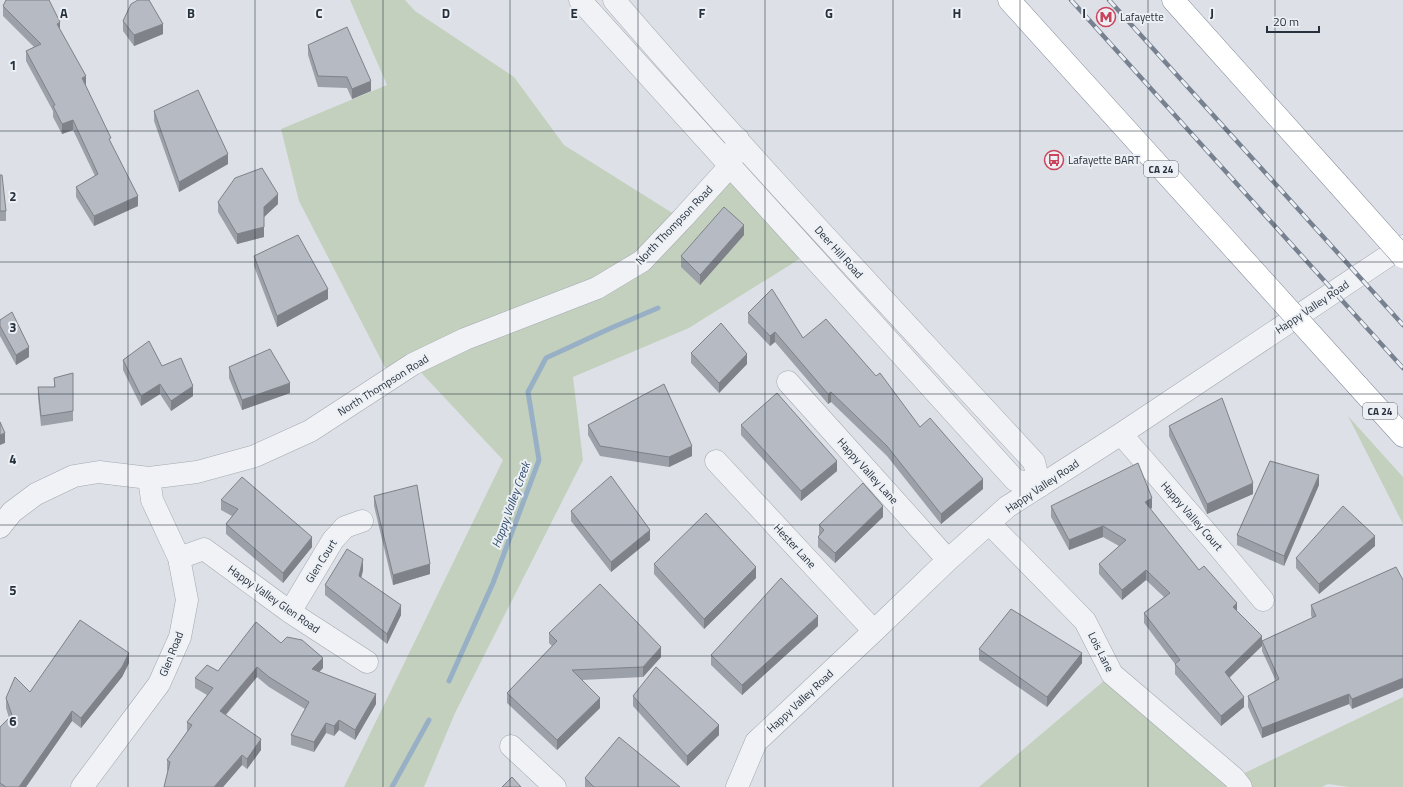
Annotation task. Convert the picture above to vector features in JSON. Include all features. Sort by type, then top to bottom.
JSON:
[{"type":"highway","points":[[1173,0],[1403,257]]},
{"type":"highway","points":[[1182,0],[1193,23]]},
{"type":"highway","name":"CA 24","points":[[1012,3],[1403,436]]},
{"type":"street","name":"Deer Hill Road","points":[[580,0],[1015,480],[1040,486],[1034,462],[860,276],[738,139],[697,96],[614,0]]},
{"type":"street","name":"North Thompson Road","points":[[0,527],[12,512],[36,494],[74,476],[99,472],[149,478],[197,472],[254,456],[310,431],[413,364],[465,339],[598,288],[642,261],[682,219],[730,166],[738,139]]},
{"type":"street","name":"Happy Valley Road","points":[[737,787],[756,742],[874,632],[948,560],[1007,507],[1121,434],[1403,246]]},
{"type":"street","name":"Happy Valley Lane","points":[[788,382],[948,560]]},
{"type":"street","name":"Happy Valley Court","points":[[1121,434],[1263,600]]},
{"type":"street","name":"Hester Lane","points":[[716,461],[874,632]]},
{"type":"street","name":"Glen Road","points":[[82,787],[158,684],[180,637],[187,600],[179,558],[152,500],[149,478]]},
{"type":"street","name":"Glen Court","points":[[290,612],[333,540],[344,527],[362,521]]},
{"type":"street","name":"Lois Lane","points":[[989,523],[1085,621],[1112,674],[1234,778],[1241,787]]},
{"type":"street","name":"Happy Valley Glen Road","points":[[179,558],[204,549],[290,612],[367,662]]},
{"type":"street","points":[[511,746],[555,787]]},
{"type":"green space","points":[[350,0],[405,0],[415,11],[514,77],[564,145],[682,219],[730,166],[809,253],[689,328],[573,377],[583,460],[455,713],[424,787],[344,787],[503,460],[413,364],[391,379],[299,201],[281,129],[387,85]]},
{"type":"green space","points":[[1348,416],[1403,477],[1403,524]]},
{"type":"green space","points":[[1112,674],[1234,778],[1403,697],[1403,787],[1349,787],[1328,784],[1322,787],[979,787]]},
{"type":"building","points":[[6,0],[49,0],[60,22],[57,24],[86,76],[82,78],[111,138],[109,139],[138,196],[94,216],[76,187],[98,174],[73,120],[62,124],[53,106],[55,105],[26,51],[41,44],[3,6]]},
{"type":"building","points":[[138,0],[149,0],[163,24],[134,35],[123,21],[131,4]]},
{"type":"building","points":[[347,27],[371,81],[352,89],[347,77],[318,76],[308,45]]},
{"type":"building","points":[[198,90],[228,154],[179,182],[154,111]]},
{"type":"building","points":[[262,168],[278,194],[264,207],[264,227],[237,234],[218,202],[235,178]]},
{"type":"building","points":[[0,175],[2,175],[6,211],[0,211]]},
{"type":"building","points":[[724,207],[744,225],[700,275],[681,256]]},
{"type":"building","points":[[298,235],[328,289],[277,316],[254,256]]},
{"type":"building","points":[[772,289],[803,338],[826,319],[876,376],[880,373],[920,427],[930,418],[983,479],[941,514],[887,446],[831,392],[828,394],[775,332],[770,336],[748,313]]},
{"type":"building","points":[[12,312],[29,347],[16,355],[0,326],[0,320]]},
{"type":"building","points":[[721,323],[747,354],[719,383],[691,353]]},
{"type":"building","points":[[149,341],[162,366],[181,358],[193,386],[171,401],[160,384],[141,396],[123,360]]},
{"type":"building","points":[[270,349],[290,383],[242,400],[229,367]]},
{"type":"building","points":[[73,373],[73,411],[41,416],[38,387],[55,387],[54,378]]},
{"type":"building","points":[[664,384],[692,446],[669,457],[600,446],[588,425]]},
{"type":"building","points":[[777,393],[837,461],[801,491],[741,425]]},
{"type":"building","points":[[1222,398],[1253,483],[1207,504],[1169,426]]},
{"type":"building","points":[[0,422],[5,433],[0,435]]},
{"type":"building","points":[[1270,461],[1319,475],[1284,556],[1237,535]]},
{"type":"building","points":[[1138,463],[1152,498],[1145,502],[1199,570],[1204,566],[1237,603],[1233,607],[1262,636],[1225,672],[1244,697],[1221,716],[1175,664],[1180,660],[1144,613],[1170,593],[1146,570],[1122,590],[1099,564],[1126,540],[1103,526],[1069,540],[1051,506]]},
{"type":"building","points":[[611,476],[650,530],[611,562],[571,511]]},
{"type":"building","points":[[242,477],[312,537],[283,573],[226,524],[238,509],[221,500]]},
{"type":"building","points":[[863,483],[883,506],[835,553],[818,537],[824,530],[819,525]]},
{"type":"building","points":[[417,485],[430,564],[393,575],[374,496]]},
{"type":"building","points":[[1343,506],[1375,536],[1319,584],[1296,558]]},
{"type":"building","points":[[706,513],[756,567],[704,619],[654,564]]},
{"type":"building","points":[[347,549],[363,559],[359,576],[401,605],[387,634],[325,585]]},
{"type":"building","points":[[1396,567],[1403,580],[1403,678],[1352,699],[1349,694],[1262,728],[1248,696],[1279,679],[1262,641],[1316,616],[1311,605]]},
{"type":"building","points":[[781,578],[818,616],[742,685],[711,655]]},
{"type":"building","points":[[600,584],[661,647],[643,667],[572,670],[600,698],[557,740],[507,693],[557,641],[549,633]]},
{"type":"building","points":[[1011,609],[1082,653],[1047,697],[979,649]]},
{"type":"building","points":[[80,620],[129,653],[122,667],[81,718],[72,711],[19,787],[6,787],[0,783],[0,727],[12,715],[6,698],[15,677],[30,692]]},
{"type":"building","points":[[256,622],[281,643],[287,637],[302,640],[323,658],[312,669],[376,694],[355,730],[339,720],[334,726],[326,723],[314,742],[291,735],[309,702],[269,677],[257,667],[220,711],[261,739],[247,759],[242,755],[214,787],[164,787],[170,762],[167,760],[192,725],[187,722],[213,688],[195,678],[207,665],[218,671]]},
{"type":"building","points":[[656,667],[719,725],[687,756],[633,696]]},
{"type":"building","points":[[619,737],[680,787],[594,787],[585,778]]},
{"type":"building","points":[[512,777],[521,787],[502,787]]},
{"type":"waterway","name":"Happy Valley Creek","points":[[449,681],[493,583],[539,460],[528,392],[546,358],[658,308]]},
{"type":"waterway","name":"Happy Valley Creek","points":[[392,787],[429,720]]},
{"type":"railway","points":[[1071,0],[1403,368]]},
{"type":"railway","points":[[1109,0],[1403,325]]},
{"type":"place","name":"Lafayette","points":[[1106,17]]},
{"type":"place","name":"Lafayette BART","points":[[1054,160]]}]
